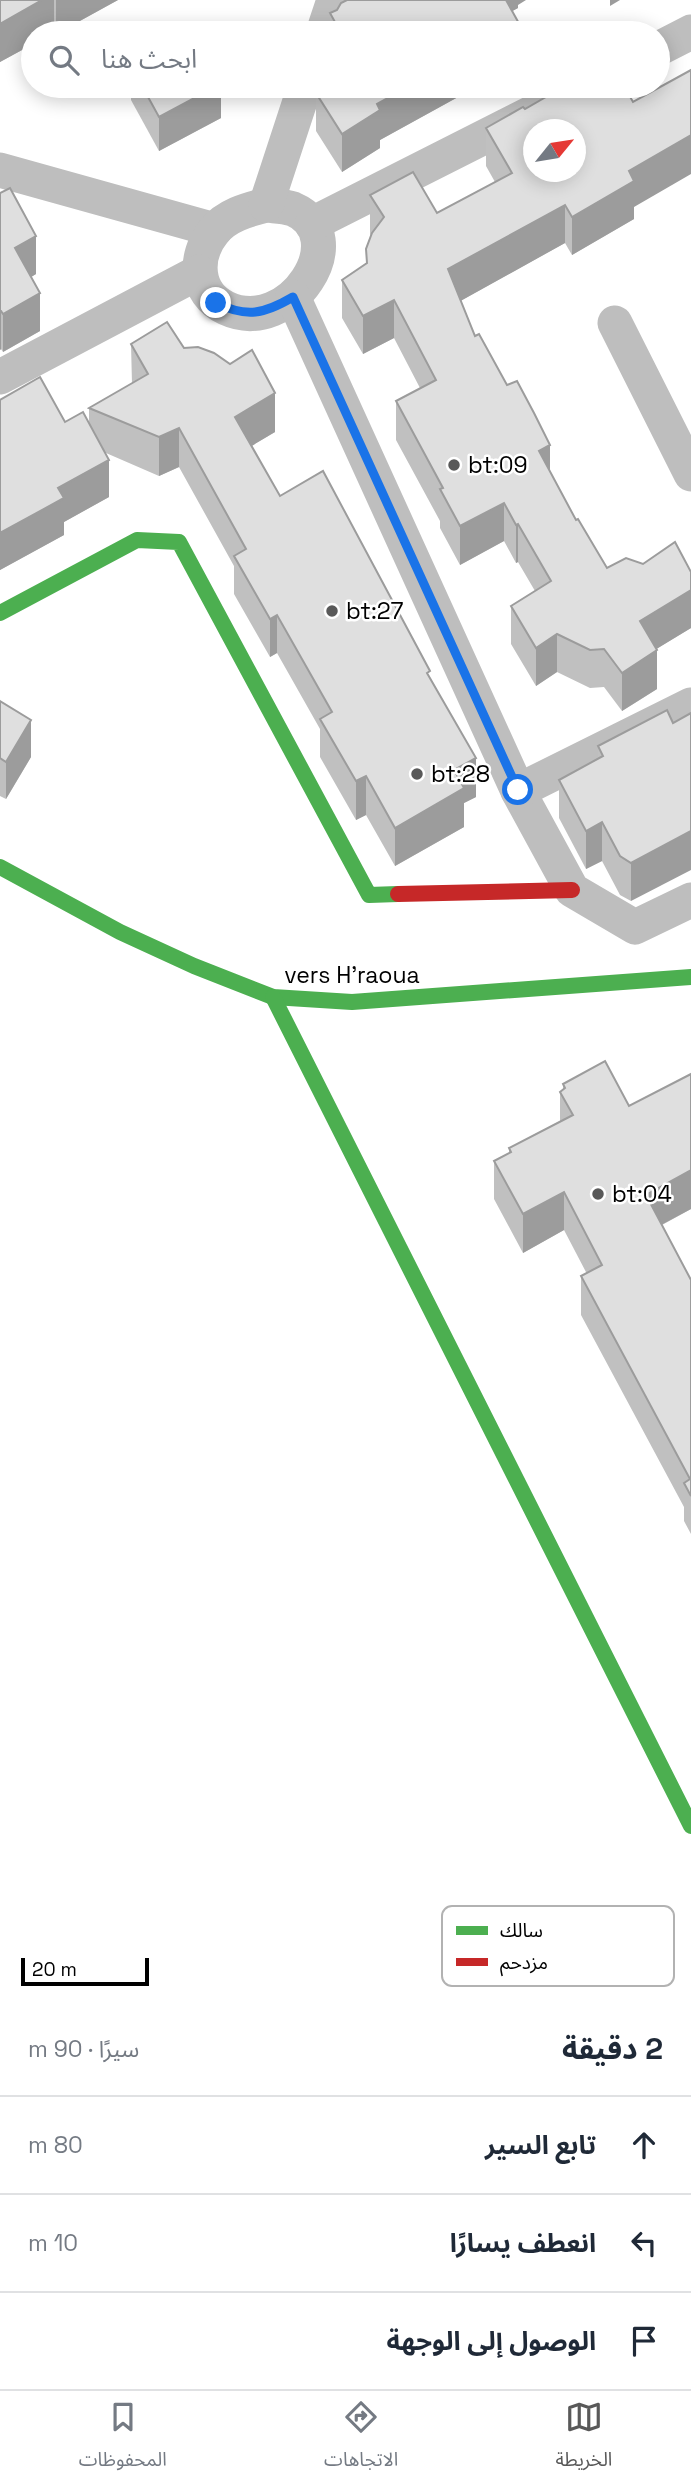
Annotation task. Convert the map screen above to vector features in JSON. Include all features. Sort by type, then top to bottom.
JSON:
[{"type":"street","points":[[327,21],[334,0]]},
{"type":"street","points":[[670,43],[691,32]]},
{"type":"street","points":[[266,205],[301,98]]},
{"type":"street","points":[[312,224],[561,98]]},
{"type":"street","points":[[0,170],[215,230]]},
{"type":"street","points":[[266,205],[293,209],[312,224],[319,248],[313,275],[293,297],[274,308],[253,313],[233,311],[216,303],[204,289],[199,272],[202,250],[215,230],[238,213],[266,205]]},
{"type":"street","points":[[0,377],[199,272]]},
{"type":"street","points":[[293,297],[518,790],[572,890],[635,927],[691,900]]},
{"type":"street","points":[[615,323],[691,474]]},
{"type":"street","points":[[0,613],[138,540],[178,542],[369,895],[572,890]]},
{"type":"street","points":[[518,790],[691,705]]},
{"type":"street","name":"vers H'raoua","points":[[0,867],[120,932],[194,966],[273,997],[364,1002],[691,977]]},
{"type":"street","points":[[273,997],[691,1826]]},
{"type":"building","points":[[0,0],[42,0],[0,24]]},
{"type":"building","points":[[347,0],[506,0],[518,21],[334,21],[330,13],[337,10],[341,3]]},
{"type":"building","points":[[691,70],[691,135],[629,171],[634,181],[572,217],[565,205],[448,269],[475,336],[479,334],[507,385],[517,381],[550,445],[539,451],[576,520],[578,519],[607,568],[626,558],[643,564],[675,542],[691,572],[691,590],[640,621],[657,650],[622,673],[604,649],[590,650],[557,634],[536,648],[511,606],[551,581],[504,503],[460,526],[440,489],[443,488],[396,401],[436,380],[394,300],[363,316],[342,280],[367,263],[366,249],[372,233],[384,217],[370,195],[413,172],[437,213],[512,173],[486,128],[544,98],[631,98],[633,102],[640,98],[670,98],[670,82]]},
{"type":"building","points":[[149,98],[195,98],[159,117]]},
{"type":"building","points":[[319,98],[388,98],[377,104],[380,110],[342,134]]},
{"type":"building","points":[[10,188],[36,236],[15,248],[40,293],[3,314],[0,311],[0,193]]},
{"type":"building","points":[[167,322],[184,348],[198,347],[214,353],[230,364],[252,350],[275,393],[235,417],[280,496],[323,471],[430,671],[427,673],[476,758],[454,770],[464,788],[395,828],[366,776],[356,781],[320,719],[332,712],[277,615],[270,619],[234,556],[246,549],[179,428],[159,437],[89,408],[148,374],[131,344]]},
{"type":"building","points":[[40,377],[65,422],[83,412],[109,460],[58,488],[64,498],[0,533],[0,400]]},
{"type":"building","points":[[0,701],[31,720],[6,762],[0,758]]},
{"type":"building","points":[[667,710],[673,723],[691,713],[691,831],[631,863],[620,856],[602,822],[586,831],[559,780],[603,756],[598,746]]},
{"type":"building","points":[[605,1061],[629,1106],[691,1074],[691,1170],[646,1195],[691,1280],[691,1496],[684,1483],[690,1479],[581,1276],[602,1265],[564,1192],[523,1214],[494,1161],[511,1152],[509,1148],[573,1115],[560,1092],[565,1088],[563,1084]]},
{"type":"traffic: fast","points":[[0,613],[137,540],[179,542],[369,895],[398,894]]},
{"type":"traffic: fast","points":[[0,867],[120,932],[194,966],[273,997],[352,1002],[691,977]]},
{"type":"traffic: fast","points":[[273,997],[691,1826]]},
{"type":"traffic: jam","points":[[398,894],[572,890]]},
{"type":"place","name":"bt:09","points":[[454,465]]},
{"type":"place","name":"bt:27","points":[[332,611]]},
{"type":"place","name":"bt:28","points":[[417,774]]},
{"type":"place","name":"bt:04","points":[[598,1194]]},
{"type":"route","points":[[216,303],[233,311],[253,313],[274,308],[293,297],[518,790]]}]
